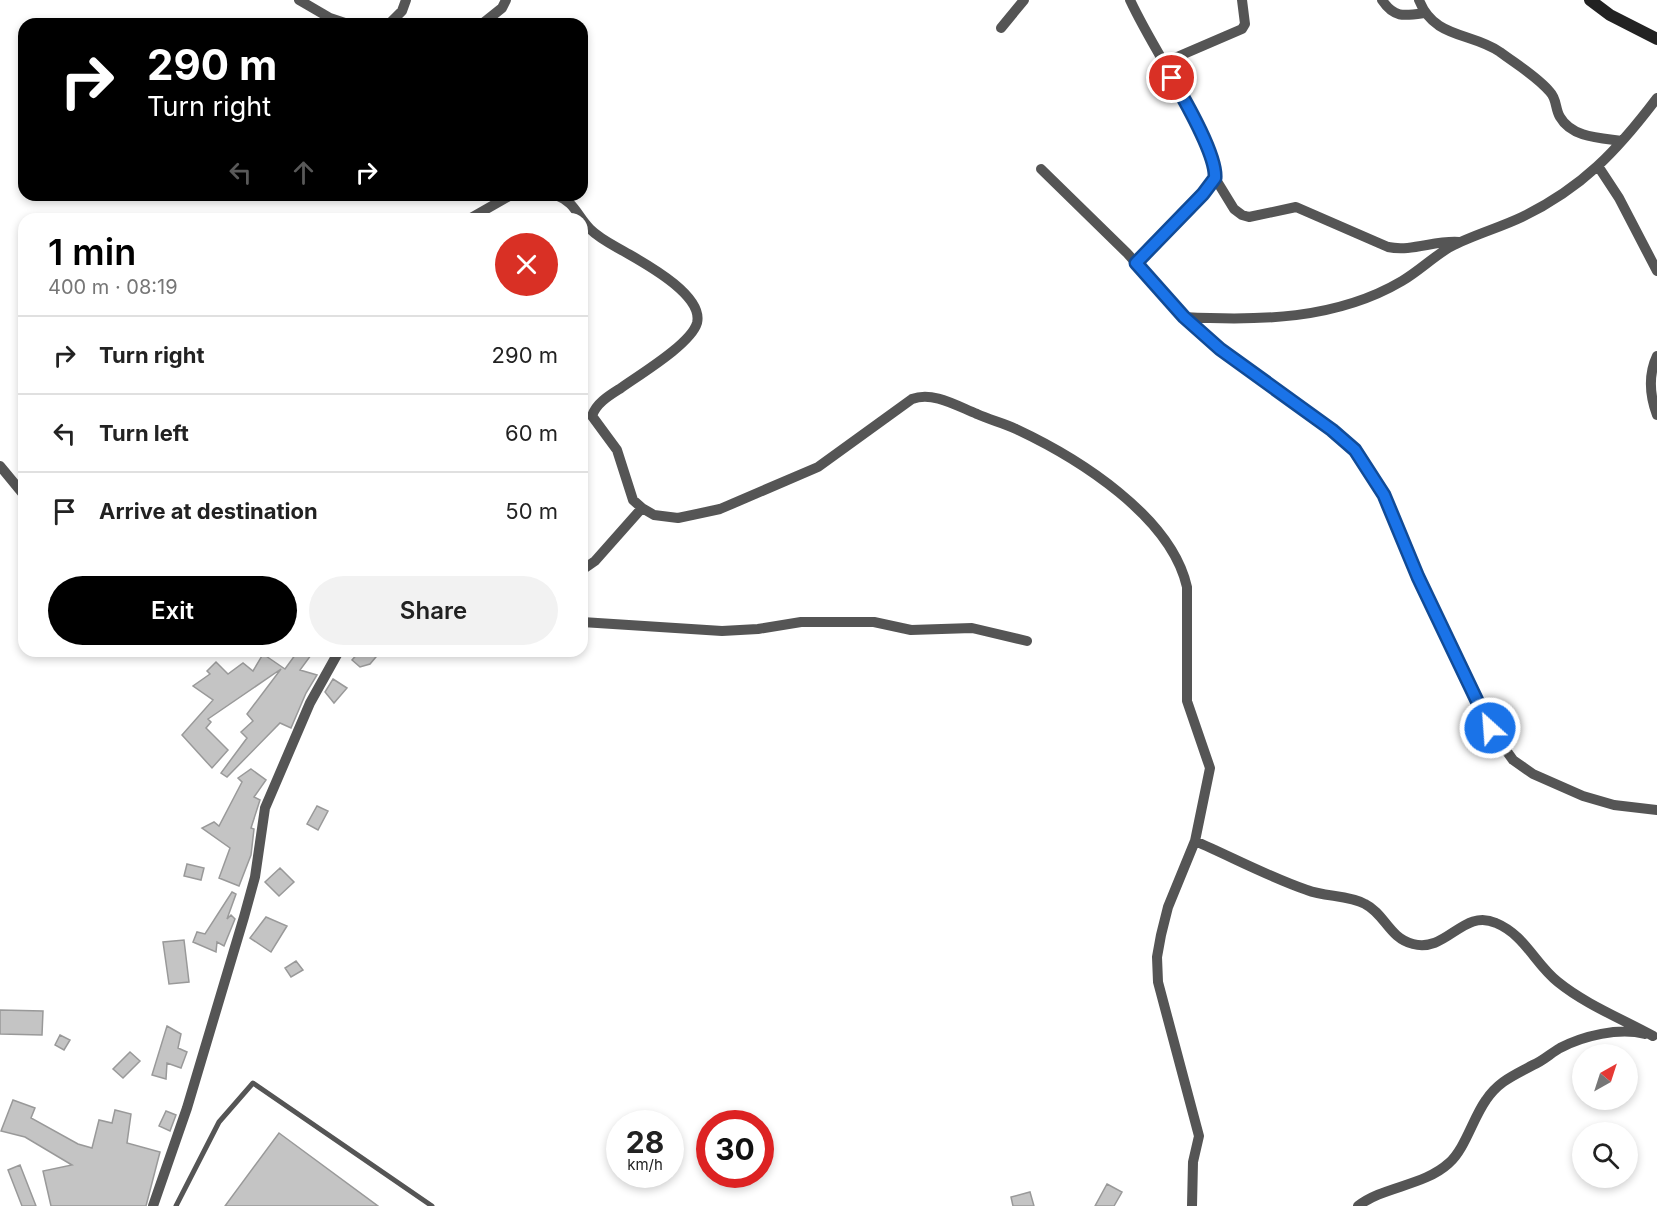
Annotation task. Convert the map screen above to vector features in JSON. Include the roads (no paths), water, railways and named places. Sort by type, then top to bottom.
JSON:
[{"type":"street","points":[[299,0],[330,18]]},
{"type":"street","points":[[395,18],[402,11],[406,0]]},
{"type":"street","points":[[490,18],[502,8],[506,0]]},
{"type":"street","points":[[1001,28],[1024,0]]},
{"type":"street","points":[[1130,0],[1190,109],[1213,165],[1215,178],[1234,210],[1249,217],[1296,207],[1388,247],[1404,250],[1437,242],[1461,243]]},
{"type":"street","points":[[1163,63],[1242,29],[1245,24],[1242,0]]},
{"type":"street","points":[[1382,0],[1389,10],[1399,16],[1424,13]]},
{"type":"street","points":[[1419,0],[1424,13],[1450,32],[1497,51],[1545,87],[1554,98],[1561,119],[1570,128],[1587,136],[1622,141]]},
{"type":"street","points":[[1590,0],[1610,15],[1657,39]]},
{"type":"street","points":[[1184,317],[1239,320],[1293,316],[1332,309],[1358,301],[1393,285],[1461,243],[1559,198],[1579,185],[1622,141],[1657,98]]},
{"type":"street","points":[[1598,166],[1619,198],[1657,271]]},
{"type":"street","points":[[1041,169],[1136,263],[1184,317],[1220,349],[1332,430],[1355,450],[1384,495],[1418,577],[1490,728],[1513,760],[1533,774],[1583,796],[1614,805],[1657,810]]},
{"type":"street","points":[[1136,263],[1203,194],[1215,178]]},
{"type":"street","points":[[480,213],[501,201]]},
{"type":"street","points":[[568,201],[574,204],[579,213]]},
{"type":"street","points":[[588,226],[598,236],[671,281],[694,307],[697,318],[697,324],[686,338],[604,399],[593,411],[593,420],[617,450],[629,492],[642,508],[654,515],[678,518],[720,509],[818,467],[920,396],[928,396],[1014,428],[1045,444],[1118,492],[1147,518],[1172,551],[1184,573],[1187,587],[1187,701],[1210,768],[1195,841],[1168,907],[1157,957],[1158,982],[1198,1136],[1193,1162],[1192,1206]]},
{"type":"street","points":[[1657,356],[1651,373],[1651,389],[1657,415]]},
{"type":"street","points":[[588,409],[593,411]]},
{"type":"street","points":[[0,466],[18,489]]},
{"type":"street","points":[[588,566],[595,561],[642,508]]},
{"type":"street","points":[[588,622],[722,631],[758,629],[801,622],[874,622],[911,630],[972,628],[1027,641]]},
{"type":"street","points":[[153,1206],[187,1108],[255,876],[265,808],[310,703],[336,657]]},
{"type":"street","points":[[1195,841],[1308,891],[1365,903],[1376,912],[1390,932],[1401,940],[1413,944],[1434,944],[1473,920],[1486,919],[1497,923],[1529,948],[1556,981],[1655,1036]]},
{"type":"street","points":[[1358,1206],[1404,1187],[1448,1164],[1458,1153],[1486,1100],[1506,1078],[1534,1065],[1561,1048],[1586,1038],[1624,1032],[1655,1036]]},
{"type":"lane","points":[[176,1206],[219,1122],[254,1083],[432,1206]]}]
